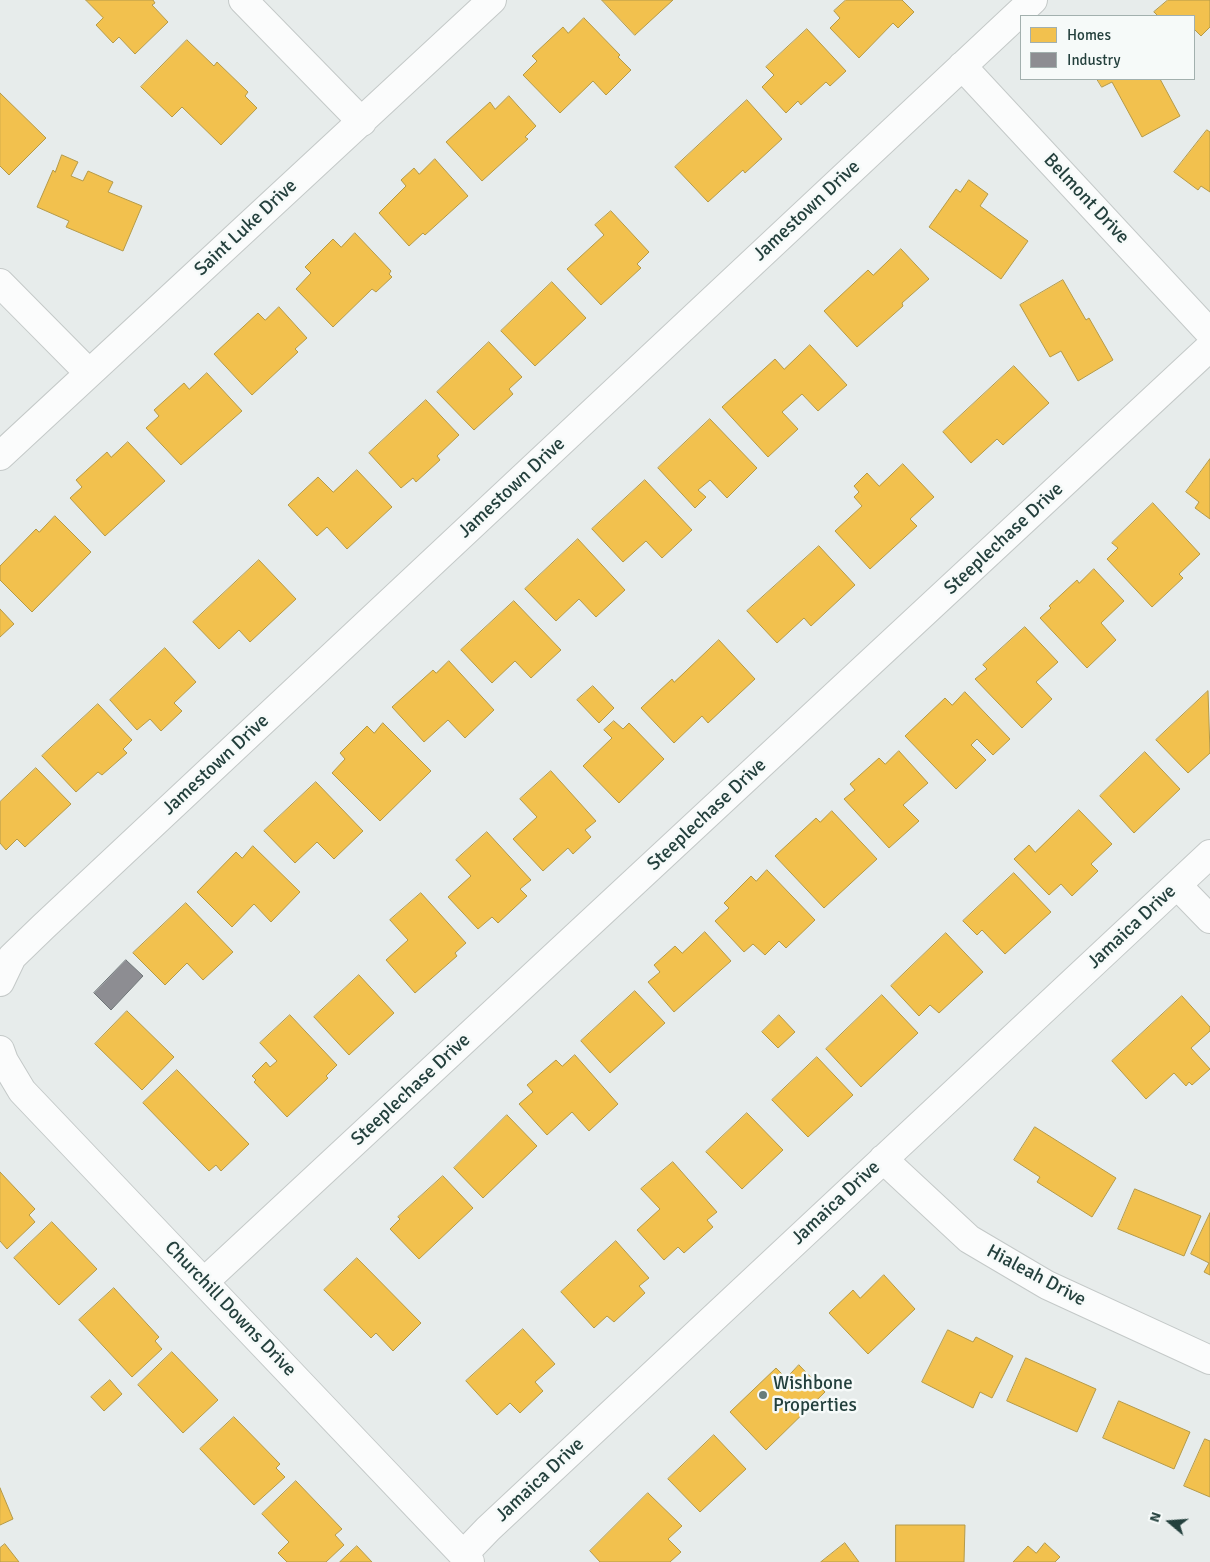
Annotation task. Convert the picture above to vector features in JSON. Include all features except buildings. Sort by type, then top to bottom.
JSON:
[{"type":"street","points":[[242,0],[362,122]]},
{"type":"street","name":"Saint Luke Drive","points":[[0,456],[492,0]]},
{"type":"street","name":"Jamestown Drive","points":[[0,982],[12,957],[37,933],[1033,0]]},
{"type":"street","name":"Belmont Drive","points":[[962,66],[1210,333]]},
{"type":"street","points":[[0,283],[89,373]]},
{"type":"street","name":"Steeplechase Drive","points":[[204,1282],[1210,347]]},
{"type":"street","name":"Jamaica Drive","points":[[467,1558],[488,1529],[1210,854]]},
{"type":"street","points":[[1176,885],[1210,919]]},
{"type":"street","name":"Churchill Downs Drive","points":[[0,1050],[4,1061],[22,1091],[467,1558]]},
{"type":"street","name":"Hialeah Drive","points":[[883,1159],[969,1239],[1047,1285],[1210,1360]]},
{"type":"place","name":"Wishbone Properties","points":[[763,1395]]}]
